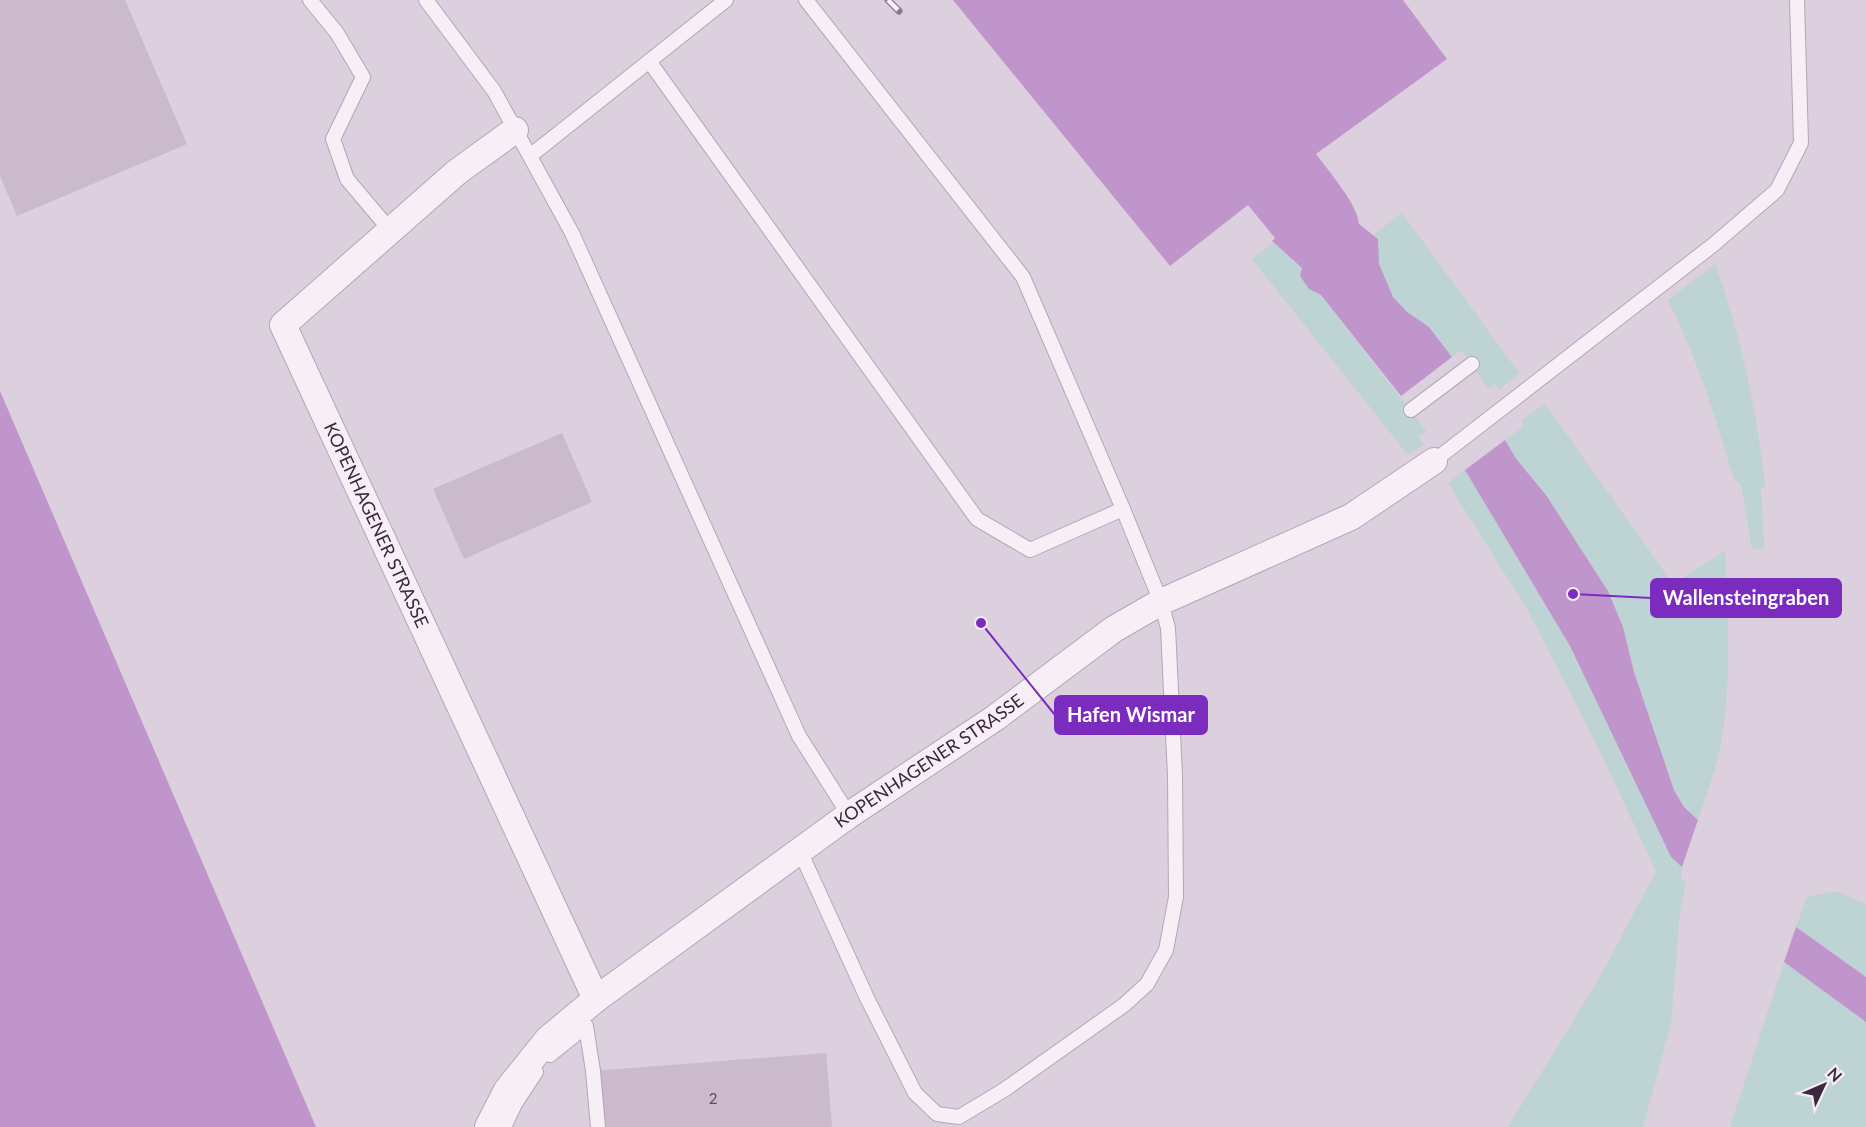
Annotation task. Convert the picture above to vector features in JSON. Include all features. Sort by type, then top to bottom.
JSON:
[{"type":"street","name":"KOPENHAGENER STRASSE","points":[[515,130],[457,172],[283,325],[596,999]]},
{"type":"street","name":"KOPENHAGENER STRASSE","points":[[500,1125],[507,1090],[528,1061],[548,1039],[596,999],[849,815],[995,718],[1114,629],[1161,602],[1351,517],[1434,461]]},
{"type":"lane","points":[[310,0],[337,33],[363,77],[333,139],[347,179],[390,230]]},
{"type":"lane","points":[[426,0],[494,91],[572,233],[799,736],[849,815]]},
{"type":"lane","points":[[530,156],[726,0]]},
{"type":"lane","points":[[800,850],[867,998],[915,1093],[937,1114],[959,1117],[1004,1090],[1124,1005],[1147,984],[1166,950],[1176,897],[1175,775],[1167,628],[1161,602],[1023,277],[806,0]]},
{"type":"lane","points":[[1434,461],[1704,252],[1777,190],[1801,143],[1797,0]]},
{"type":"lane","points":[[649,62],[977,519],[1030,550],[1123,508]]},
{"type":"lane","points":[[1411,410],[1472,364]]},
{"type":"lane","points":[[500,1125],[537,1070],[558,1047],[586,1026],[598,1127]]},
{"type":"shaded area","points":[[0,0],[955,0],[1170,266],[1282,178],[1447,59],[1403,0],[1866,0],[1866,1127],[315,1127],[0,402]]},
{"type":"shaded area","points":[[953,0],[1403,0],[1447,59],[1316,154],[1354,207],[1359,224],[1378,239],[1379,264],[1393,297],[1407,312],[1429,327],[1452,357],[1401,396],[1321,295],[1309,289],[1300,276],[1302,268],[1272,241],[1275,238],[1248,205],[1170,266]]},
{"type":"shaded area","points":[[1402,213],[1519,373],[1499,390],[1495,384],[1489,389],[1462,350],[1452,357],[1432,331],[1399,304],[1383,278],[1378,259],[1378,239],[1374,234]]},
{"type":"shaded area","points":[[1273,243],[1302,268],[1300,276],[1309,288],[1321,295],[1426,431],[1418,437],[1424,444],[1408,455],[1252,259]]},
{"type":"shaded area","points":[[1715,264],[1733,318],[1747,374],[1757,430],[1765,487],[1761,487],[1764,548],[1752,549],[1741,484],[1734,480],[1705,388],[1668,300]]},
{"type":"shaded area","points":[[0,391],[316,1127],[0,1127]]},
{"type":"shaded area","points":[[1545,404],[1673,584],[1725,551],[1728,675],[1724,724],[1718,758],[1698,820],[1684,807],[1674,790],[1634,672],[1623,627],[1608,591],[1546,495],[1517,460],[1505,440],[1524,426],[1521,420]]},
{"type":"shaded area","points":[[1505,440],[1517,460],[1546,495],[1608,591],[1623,627],[1634,672],[1674,790],[1684,807],[1698,820],[1682,867],[1671,857],[1570,646],[1465,470]]},
{"type":"shaded area","points":[[1465,470],[1570,646],[1671,857],[1682,867],[1681,879],[1686,881],[1680,912],[1671,1023],[1643,1127],[1508,1127],[1599,979],[1656,871],[1594,739],[1527,609],[1448,483]]},
{"type":"shaded area","points":[[1836,891],[1866,904],[1866,977],[1796,927],[1807,897]]},
{"type":"shaded area","points":[[1796,927],[1866,977],[1866,1022],[1784,962]]},
{"type":"shaded area","points":[[1784,962],[1866,1022],[1866,1127],[1730,1127]]},
{"type":"building","points":[[0,0],[125,0],[187,144],[17,216],[0,176]]},
{"type":"building","points":[[562,433],[592,502],[464,559],[433,489]]},
{"type":"building","points":[[826,1053],[832,1127],[598,1127],[593,1071]]},
{"type":"railway","points":[[888,0],[899,11]]},
{"type":"place","name":"Wallensteingraben","points":[[1573,594]]},
{"type":"place","name":"Hafen Wismar","points":[[981,623]]}]
